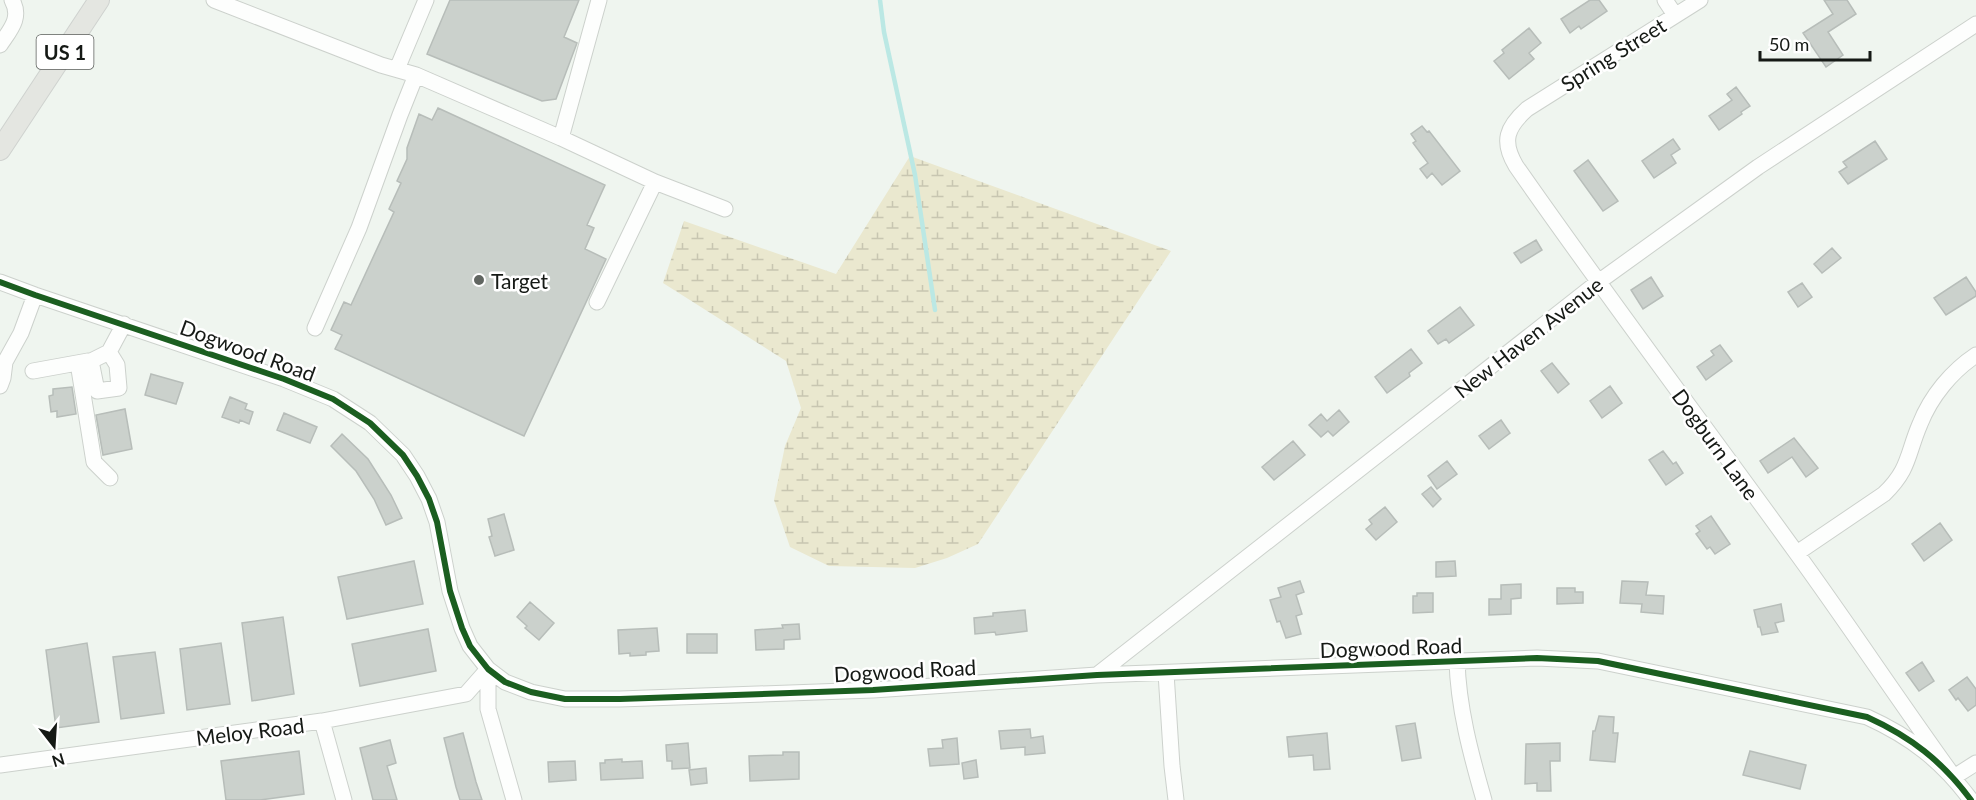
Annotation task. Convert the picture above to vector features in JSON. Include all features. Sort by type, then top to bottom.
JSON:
[{"type":"main road","name":"US 1","points":[[0,150],[99,0]]},
{"type":"street","points":[[0,45],[16,19],[17,12],[12,0]]},
{"type":"street","points":[[214,0],[416,75],[655,182],[725,209]]},
{"type":"street","points":[[397,69],[426,0]]},
{"type":"street","points":[[561,138],[599,0]]},
{"type":"street","points":[[1665,0],[1675,15]]},
{"type":"street","name":"Spring Street","points":[[1527,109],[1700,0]]},
{"type":"street","name":"New Haven Avenue","points":[[1097,675],[1597,283],[1758,167],[1976,24]]},
{"type":"street","points":[[315,328],[359,228],[416,75]]},
{"type":"street","name":"Dogburn Lane","points":[[1527,109],[1513,123],[1508,133],[1507,142],[1512,159],[1597,283],[1797,553],[1897,699],[1954,777]]},
{"type":"street","points":[[597,302],[655,182]]},
{"type":"street","name":"Dogwood Road","points":[[0,282],[284,379],[333,399],[363,418],[387,438],[417,476],[429,499],[450,591],[462,628],[476,655],[488,669],[505,682],[518,688],[565,699],[620,699],[873,690],[1097,675],[1457,660],[1537,658],[1598,661],[1867,717],[1914,742],[1954,777],[1971,800]]},
{"type":"street","points":[[0,386],[3,378],[2,360],[21,333],[35,295]]},
{"type":"street","points":[[33,371],[85,362],[109,352],[124,324]]},
{"type":"street","points":[[85,362],[97,391],[119,388],[117,365],[109,352]]},
{"type":"street","points":[[1797,553],[1893,486],[1907,465],[1920,423],[1934,398],[1957,370],[1976,355]]},
{"type":"street","points":[[85,362],[94,462],[110,478]]},
{"type":"street","points":[[1457,660],[1457,678],[1484,800]]},
{"type":"street","points":[[488,669],[488,709],[513,800]]},
{"type":"street","name":"Meloy Road","points":[[0,765],[322,721],[466,694],[488,669]]},
{"type":"street","points":[[1166,673],[1176,800]]},
{"type":"street","points":[[322,721],[344,800]]},
{"type":"street","points":[[1954,777],[1976,763]]},
{"type":"green space","points":[[910,156],[1171,251],[978,544],[947,558],[915,568],[829,566],[790,547],[774,500],[785,446],[801,408],[786,361],[663,283],[684,221],[836,274]]},
{"type":"building","points":[[450,0],[579,0],[564,37],[577,43],[556,99],[542,101],[427,54]]},
{"type":"building","points":[[1590,0],[1599,0],[1607,11],[1581,29],[1579,26],[1570,33],[1561,19]]},
{"type":"building","points":[[1824,0],[1847,0],[1856,14],[1828,32],[1843,55],[1826,67],[1803,33],[1833,14]]},
{"type":"building","points":[[1529,28],[1541,43],[1529,53],[1534,59],[1509,79],[1494,61],[1504,53],[1502,50]]},
{"type":"building","points":[[1736,87],[1750,106],[1719,130],[1709,116],[1732,100],[1727,94]]},
{"type":"building","name":"Target","points":[[438,108],[605,185],[587,225],[594,228],[585,249],[606,259],[524,436],[335,349],[342,335],[331,330],[344,302],[351,305],[394,212],[389,209],[401,183],[397,181],[407,159],[407,148],[419,114],[432,120]]},
{"type":"building","points":[[1422,126],[1427,132],[1429,131],[1460,171],[1442,185],[1432,173],[1427,178],[1420,169],[1428,163],[1413,143],[1416,141],[1411,134]]},
{"type":"building","points":[[1673,139],[1680,149],[1671,155],[1676,163],[1654,178],[1642,161]]},
{"type":"building","points":[[1875,141],[1887,159],[1848,184],[1839,172],[1847,167],[1843,162]]},
{"type":"building","points":[[1588,160],[1618,201],[1603,211],[1574,171]]},
{"type":"building","points":[[1536,240],[1542,250],[1521,263],[1514,253]]},
{"type":"building","points":[[1832,248],[1841,258],[1822,273],[1814,264]]},
{"type":"building","points":[[1651,277],[1663,296],[1643,309],[1631,290]]},
{"type":"building","points":[[1966,277],[1976,292],[1976,296],[1946,315],[1934,298]]},
{"type":"building","points":[[1802,283],[1812,297],[1798,307],[1788,292]]},
{"type":"building","points":[[1460,307],[1474,325],[1449,343],[1446,339],[1438,344],[1428,331]]},
{"type":"building","points":[[1720,345],[1732,361],[1706,380],[1697,367],[1714,355],[1711,351]]},
{"type":"building","points":[[1411,349],[1422,363],[1409,373],[1410,376],[1387,393],[1375,377]]},
{"type":"building","points":[[1552,363],[1569,384],[1558,393],[1541,371]]},
{"type":"building","points":[[151,374],[183,383],[176,404],[145,395]]},
{"type":"building","points":[[1610,386],[1622,403],[1602,418],[1590,401]]},
{"type":"building","points":[[72,387],[76,414],[57,417],[57,411],[51,412],[49,396],[53,395],[53,389]]},
{"type":"building","points":[[230,397],[247,404],[245,409],[253,412],[249,424],[222,417]]},
{"type":"building","points":[[125,409],[132,449],[103,455],[96,415]]},
{"type":"building","points":[[1339,410],[1349,422],[1333,436],[1328,431],[1321,437],[1309,425],[1321,414],[1327,421]]},
{"type":"building","points":[[284,413],[317,427],[310,443],[277,430]]},
{"type":"building","points":[[1501,420],[1510,433],[1489,449],[1479,436]]},
{"type":"building","points":[[342,434],[368,459],[391,495],[402,518],[386,525],[374,499],[356,471],[331,446]]},
{"type":"building","points":[[1794,438],[1818,468],[1806,477],[1792,457],[1768,473],[1760,461]]},
{"type":"building","points":[[1293,441],[1305,455],[1274,480],[1262,467]]},
{"type":"building","points":[[1663,451],[1673,464],[1676,462],[1683,473],[1666,485],[1649,460]]},
{"type":"building","points":[[1447,461],[1457,474],[1437,489],[1428,476]]},
{"type":"building","points":[[1431,487],[1441,499],[1433,507],[1422,494]]},
{"type":"building","points":[[1385,507],[1397,522],[1376,540],[1366,529],[1372,524],[1369,520]]},
{"type":"building","points":[[504,514],[514,550],[495,556],[489,537],[492,536],[488,519]]},
{"type":"building","points":[[1711,516],[1730,544],[1715,554],[1710,547],[1707,549],[1696,534],[1700,531],[1696,526]]},
{"type":"building","points":[[1940,523],[1952,540],[1924,561],[1912,544]]},
{"type":"building","points":[[414,561],[423,604],[347,619],[338,577]]},
{"type":"building","points":[[1455,561],[1456,576],[1436,577],[1436,562]]},
{"type":"building","points":[[1300,581],[1304,592],[1296,595],[1302,614],[1296,616],[1301,634],[1286,638],[1280,621],[1277,622],[1270,600],[1281,597],[1278,588]]},
{"type":"building","points":[[1622,581],[1648,582],[1646,595],[1664,596],[1663,614],[1641,612],[1642,604],[1620,603]]},
{"type":"building","points":[[1521,584],[1521,598],[1511,599],[1511,614],[1489,615],[1489,599],[1501,599],[1501,585]]},
{"type":"building","points":[[1557,588],[1575,588],[1575,592],[1583,592],[1583,603],[1557,604]]},
{"type":"building","points":[[1417,593],[1433,593],[1433,612],[1413,613],[1413,596],[1417,596]]},
{"type":"building","points":[[530,602],[554,623],[539,640],[525,628],[527,626],[517,617]]},
{"type":"building","points":[[1781,604],[1784,621],[1775,623],[1778,632],[1762,635],[1754,610]]},
{"type":"building","points":[[1025,610],[1027,631],[996,635],[995,632],[975,634],[974,618],[993,616],[993,613]]},
{"type":"building","points":[[283,617],[294,694],[252,701],[242,623]]},
{"type":"building","points":[[799,624],[800,639],[784,640],[784,649],[756,650],[755,630],[783,628],[782,625]]},
{"type":"building","points":[[657,628],[659,651],[646,652],[646,655],[619,654],[618,630]]},
{"type":"building","points":[[428,629],[436,671],[360,686],[352,644]]},
{"type":"building","points":[[687,634],[717,634],[717,653],[687,653]]},
{"type":"building","points":[[87,643],[99,722],[56,728],[46,650]]},
{"type":"building","points":[[221,643],[230,704],[187,710],[180,649]]},
{"type":"building","points":[[155,652],[164,713],[121,719],[113,657]]},
{"type":"building","points":[[1922,662],[1934,681],[1919,691],[1906,673]]},
{"type":"building","points":[[1967,677],[1976,689],[1976,705],[1968,711],[1949,690]]},
{"type":"building","points":[[1599,716],[1614,717],[1613,733],[1618,733],[1615,762],[1590,760],[1593,731],[1595,731]]},
{"type":"building","points":[[1415,723],[1421,758],[1402,761],[1396,726]]},
{"type":"building","points":[[1030,729],[1031,738],[1043,736],[1045,753],[1025,755],[1025,747],[1001,749],[999,731]]},
{"type":"building","points":[[463,733],[482,800],[460,800],[456,787],[444,738]]},
{"type":"building","points":[[1327,733],[1330,769],[1314,770],[1313,755],[1289,757],[1287,737]]},
{"type":"building","points":[[957,738],[959,764],[930,766],[928,749],[943,748],[942,740]]},
{"type":"building","points":[[390,740],[396,763],[387,766],[397,800],[373,800],[360,748]]},
{"type":"building","points":[[688,743],[690,768],[672,769],[672,761],[667,761],[666,745]]},
{"type":"building","points":[[1560,743],[1560,761],[1550,761],[1551,791],[1537,791],[1537,783],[1525,784],[1526,744]]},
{"type":"building","points":[[299,751],[304,794],[260,800],[226,800],[221,761]]},
{"type":"building","points":[[1750,751],[1806,765],[1800,789],[1743,775]]},
{"type":"building","points":[[783,752],[799,752],[799,779],[750,781],[749,756],[783,755]]},
{"type":"building","points":[[622,759],[622,762],[642,761],[643,778],[601,780],[600,763],[605,763],[605,760]]},
{"type":"building","points":[[976,760],[978,777],[964,779],[962,763]]},
{"type":"building","points":[[575,761],[576,780],[549,782],[548,762]]},
{"type":"building","points":[[706,768],[707,783],[691,785],[689,770]]},
{"type":"waterway","points":[[880,0],[884,32],[915,175],[935,310]]},
{"type":"cycle path","points":[[0,282],[284,379],[333,399],[370,423],[403,455],[429,499],[437,522],[450,591],[470,646],[488,669],[505,682],[531,692],[565,699],[620,699],[873,690],[1097,675],[1537,658],[1598,661],[1867,717],[1898,733],[1925,751],[1949,773],[1971,800]]},
{"type":"place","name":"Target","points":[[479,280]]}]
